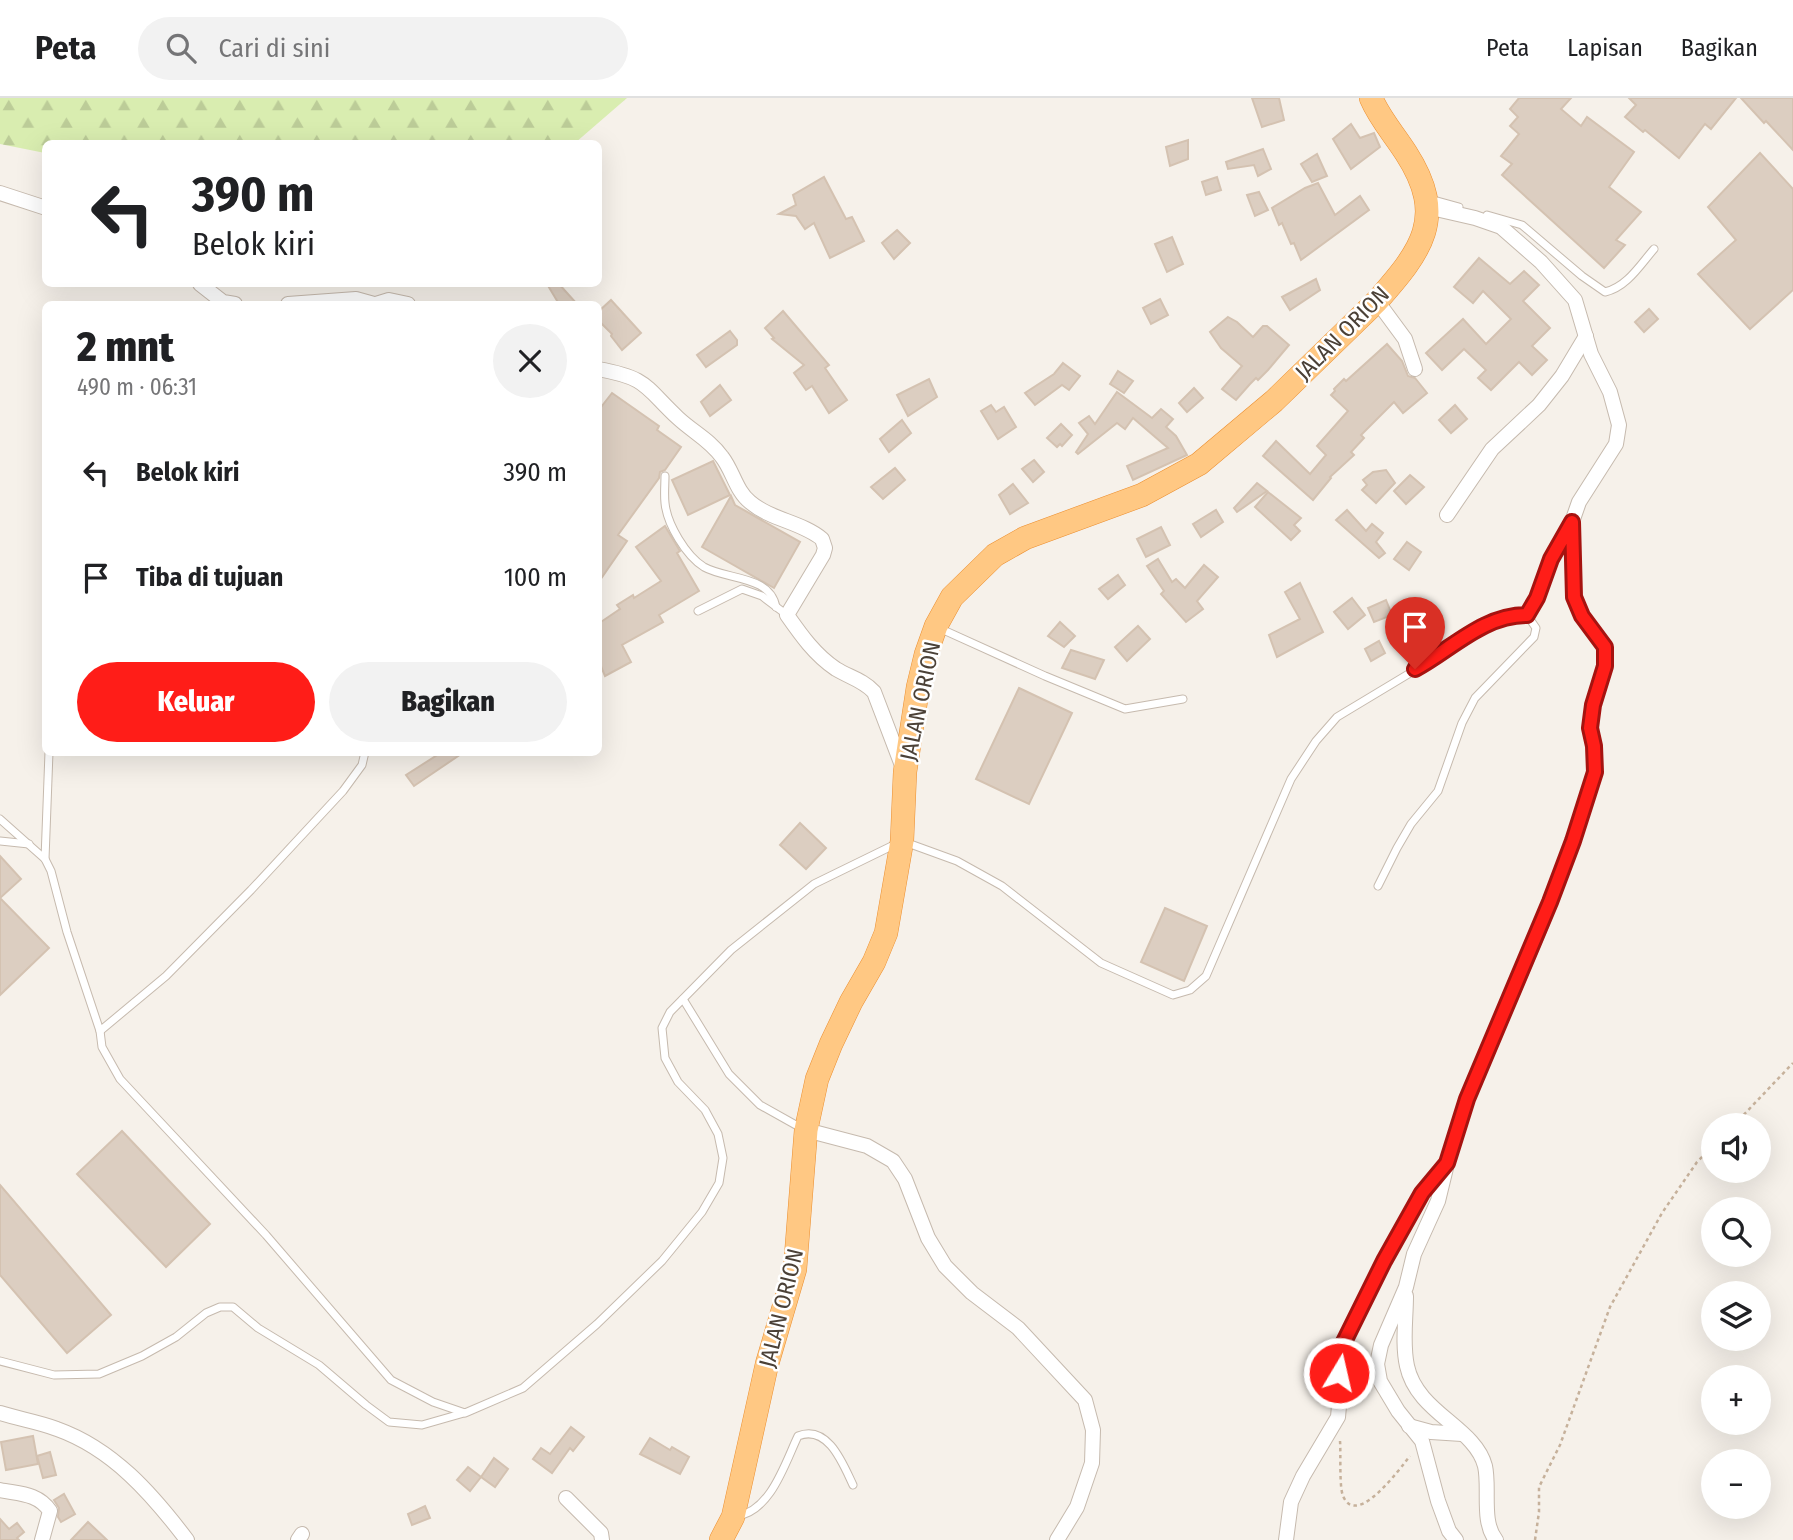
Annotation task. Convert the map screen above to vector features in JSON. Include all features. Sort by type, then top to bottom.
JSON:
[{"type":"highway","points":[[1371,98],[1385,125],[1407,154],[1426,203]]},
{"type":"highway","name":"JALAN ORION","points":[[721,1540],[733,1517],[767,1364],[795,1269],[806,1130],[817,1079],[850,1002],[874,962],[886,933],[902,841],[905,772],[918,687],[936,626],[952,597],[995,555],[1025,538],[1142,495],[1199,464],[1273,401],[1377,301],[1420,245],[1428,222],[1426,203]]},
{"type":"street","points":[[0,193],[42,207]]},
{"type":"street","points":[[1426,203],[1501,227],[1541,262],[1575,300],[1591,354],[1610,392],[1619,425],[1616,443],[1578,502],[1572,522],[1574,597],[1582,616],[1605,647],[1605,666],[1593,705],[1590,728],[1595,772],[1542,923],[1467,1099],[1438,1200],[1414,1254],[1406,1287],[1381,1345],[1377,1364],[1380,1381],[1398,1411],[1422,1441],[1438,1501],[1449,1531],[1456,1540]]},
{"type":"street","points":[[204,287],[222,301]]},
{"type":"street","points":[[329,301],[364,301]]},
{"type":"street","points":[[1377,301],[1405,340],[1415,369]]},
{"type":"street","points":[[1447,515],[1492,449],[1539,405],[1562,376],[1586,336]]},
{"type":"street","points":[[602,370],[626,374],[643,382],[679,419],[713,444],[725,460],[741,492],[751,503],[822,538],[825,548],[823,555],[781,611],[820,656],[874,692],[905,772]]},
{"type":"street","points":[[806,1130],[867,1146],[893,1161],[905,1179],[928,1238],[945,1266],[972,1293],[1018,1328],[1085,1400],[1093,1430],[1092,1463],[1077,1507],[1057,1540]]},
{"type":"street","points":[[1286,1540],[1291,1502],[1338,1417],[1339,1352],[1384,1261],[1422,1193],[1447,1163]]},
{"type":"street","points":[[1406,1287],[1404,1343],[1407,1368],[1419,1393],[1431,1408],[1474,1445],[1485,1465],[1489,1522],[1496,1540]]},
{"type":"street","points":[[0,1413],[57,1429],[103,1451],[127,1471],[187,1540]]},
{"type":"street","points":[[1409,1426],[1430,1432],[1462,1434]]},
{"type":"street","points":[[0,1490],[33,1496],[46,1504],[50,1511],[42,1540]]},
{"type":"street","points":[[566,1498],[601,1533],[602,1540]]},
{"type":"lane","points":[[1426,203],[1522,225],[1589,282],[1605,292],[1625,283],[1654,249]]},
{"type":"lane","points":[[665,475],[665,504],[668,515],[695,560],[720,573],[757,583],[768,589],[781,611]]},
{"type":"lane","points":[[1527,615],[1537,598],[1551,559],[1572,522]]},
{"type":"lane","points":[[698,611],[742,589],[762,596],[781,611]]},
{"type":"lane","points":[[0,1361],[54,1375],[99,1374],[165,1343],[206,1313],[220,1307],[233,1307],[258,1328],[319,1365],[389,1422],[422,1425],[465,1413],[523,1388],[597,1324],[662,1261],[702,1212],[719,1182],[723,1158],[718,1134],[705,1110],[678,1082],[665,1058],[662,1028],[670,1012],[731,950],[814,884],[902,841],[957,861],[1002,886],[1101,963],[1173,995],[1190,990],[1206,976],[1291,779],[1316,741],[1337,717],[1440,655],[1483,624],[1513,615],[1527,615]]},
{"type":"lane","points":[[1378,886],[1411,824],[1438,791],[1462,723],[1475,698],[1534,637],[1536,628],[1527,615]]},
{"type":"lane","points":[[936,626],[1125,709],[1183,699]]},
{"type":"lane","points":[[45,859],[50,756]]},
{"type":"lane","points":[[100,1031],[166,976],[251,890],[343,791],[362,765],[364,756]]},
{"type":"lane","points":[[0,819],[45,859],[51,871],[100,1031],[102,1047],[120,1079],[266,1235],[391,1380],[433,1402],[465,1413]]},
{"type":"lane","points":[[0,841],[29,844]]},
{"type":"lane","points":[[683,999],[729,1074],[760,1105],[806,1130]]},
{"type":"lane","points":[[733,1517],[747,1515],[769,1494],[798,1436],[805,1434],[816,1434],[827,1441],[838,1455],[853,1485]]},
{"type":"path","points":[[1745,1113],[1793,1063]]},
{"type":"path","points":[[1535,1540],[1539,1487],[1560,1445],[1610,1307],[1662,1213],[1701,1158]]},
{"type":"path","points":[[1338,1417],[1343,1496],[1356,1507],[1365,1504],[1384,1487],[1422,1441]]},
{"type":"green space","points":[[0,98],[627,98],[578,140],[42,140],[42,152],[0,144]]},
{"type":"building","points":[[1252,98],[1279,98],[1284,120],[1262,127]]},
{"type":"building","points":[[1519,98],[1571,98],[1561,109],[1581,126],[1587,117],[1634,152],[1609,187],[1641,212],[1616,240],[1625,245],[1604,268],[1502,175],[1512,164],[1501,156],[1519,134],[1510,126],[1518,117],[1510,109]]},
{"type":"building","points":[[1629,98],[1736,98],[1711,129],[1705,124],[1679,158],[1625,117],[1636,105]]},
{"type":"building","points":[[1741,98],[1793,98],[1793,150],[1766,121],[1764,123]]},
{"type":"building","points":[[1351,124],[1360,138],[1374,133],[1380,147],[1351,169],[1333,139]]},
{"type":"building","points":[[1188,140],[1188,159],[1170,166],[1166,147]]},
{"type":"building","points":[[1263,149],[1271,169],[1258,176],[1254,165],[1228,169],[1226,162]]},
{"type":"building","points":[[1760,153],[1793,189],[1793,290],[1750,329],[1698,274],[1736,240],[1708,207]]},
{"type":"building","points":[[1317,154],[1327,176],[1312,182],[1301,164]]},
{"type":"building","points":[[824,177],[846,219],[852,217],[864,241],[830,258],[814,223],[805,229],[796,216],[779,214],[796,205],[793,195]]},
{"type":"building","points":[[1217,177],[1221,190],[1206,195],[1202,182]]},
{"type":"building","points":[[1318,183],[1335,215],[1360,196],[1369,210],[1301,260],[1282,223],[1279,225],[1272,208]]},
{"type":"building","points":[[1259,192],[1268,210],[1255,216],[1247,195]]},
{"type":"building","points":[[897,230],[910,243],[894,259],[882,243]]},
{"type":"building","points":[[1172,237],[1183,264],[1167,272],[1155,244]]},
{"type":"building","points":[[1479,258],[1510,284],[1524,271],[1539,285],[1523,301],[1550,328],[1532,346],[1547,360],[1532,375],[1519,362],[1491,390],[1478,378],[1486,370],[1464,349],[1442,370],[1426,353],[1463,319],[1486,344],[1511,319],[1483,291],[1473,303],[1454,287]]},
{"type":"building","points":[[1316,279],[1320,290],[1290,310],[1282,297]]},
{"type":"building","points":[[549,287],[562,287],[574,301],[557,301]]},
{"type":"building","points":[[1160,299],[1168,315],[1151,324],[1143,308]]},
{"type":"building","points":[[611,300],[641,333],[622,350],[602,324],[602,308]]},
{"type":"building","points":[[1649,309],[1658,319],[1644,332],[1635,322]]},
{"type":"building","points":[[783,311],[829,365],[825,368],[847,400],[829,413],[812,386],[806,390],[794,373],[804,365],[772,339],[774,338],[765,328]]},
{"type":"building","points":[[1228,317],[1253,337],[1263,326],[1267,326],[1289,345],[1268,370],[1258,380],[1256,378],[1236,400],[1222,389],[1242,366],[1221,348],[1210,332]]},
{"type":"building","points":[[730,331],[737,340],[737,345],[706,367],[697,355]]},
{"type":"building","points":[[1387,344],[1402,361],[1408,376],[1415,378],[1427,393],[1403,413],[1394,402],[1361,435],[1364,438],[1351,452],[1354,455],[1330,477],[1313,500],[1263,456],[1276,441],[1310,474],[1326,455],[1317,446],[1348,411],[1331,395],[1334,389]]},
{"type":"building","points":[[1063,363],[1080,376],[1069,390],[1062,385],[1035,405],[1025,393],[1054,374]]},
{"type":"building","points":[[1118,371],[1133,381],[1124,393],[1110,384]]},
{"type":"building","points":[[929,379],[937,397],[908,416],[897,395]]},
{"type":"building","points":[[720,385],[731,400],[710,416],[701,402]]},
{"type":"building","points":[[1194,388],[1203,398],[1187,412],[1179,403]]},
{"type":"building","points":[[1117,392],[1152,418],[1161,409],[1173,419],[1166,427],[1176,436],[1187,455],[1133,480],[1127,466],[1168,448],[1133,418],[1125,429],[1117,423],[1078,454],[1076,452],[1088,434],[1079,423],[1089,416],[1095,424]]},
{"type":"building","points":[[612,393],[659,426],[657,430],[681,447],[665,470],[660,472],[659,478],[618,535],[627,541],[602,577],[602,406]]},
{"type":"building","points":[[991,405],[996,412],[1004,407],[1016,427],[998,439],[981,411]]},
{"type":"building","points":[[1455,405],[1467,419],[1451,433],[1439,420]]},
{"type":"building","points":[[902,420],[911,433],[889,452],[880,439]]},
{"type":"building","points":[[1061,424],[1072,435],[1062,446],[1060,444],[1057,447],[1047,438]]},
{"type":"building","points":[[1034,460],[1044,472],[1033,482],[1022,469]]},
{"type":"building","points":[[713,461],[730,495],[688,515],[672,480]]},
{"type":"building","points":[[895,468],[905,480],[883,499],[871,487]]},
{"type":"building","points":[[1386,470],[1395,483],[1376,503],[1362,490],[1367,485],[1363,480],[1373,472]]},
{"type":"building","points":[[1410,475],[1424,487],[1406,504],[1394,491]]},
{"type":"building","points":[[1257,483],[1267,491],[1237,512],[1234,508]]},
{"type":"building","points":[[1013,484],[1028,503],[1010,514],[999,495]]},
{"type":"building","points":[[1268,492],[1301,518],[1294,525],[1300,531],[1291,540],[1255,507]]},
{"type":"building","points":[[731,496],[735,505],[800,542],[774,588],[702,547]]},
{"type":"building","points":[[1216,510],[1223,522],[1201,537],[1193,524]]},
{"type":"building","points":[[1347,510],[1366,531],[1372,524],[1383,533],[1376,542],[1385,553],[1379,558],[1336,520]]},
{"type":"building","points":[[665,526],[699,591],[659,615],[663,622],[622,645],[631,662],[605,676],[602,669],[602,621],[620,609],[617,605],[661,581],[636,547]]},
{"type":"building","points":[[1161,527],[1170,545],[1146,557],[1137,539]]},
{"type":"building","points":[[1407,542],[1421,552],[1409,570],[1394,559]]},
{"type":"building","points":[[1158,559],[1172,582],[1176,579],[1185,588],[1204,565],[1218,577],[1197,601],[1203,609],[1186,622],[1161,594],[1164,591],[1147,566]]},
{"type":"building","points":[[1118,575],[1125,585],[1108,599],[1099,589]]},
{"type":"building","points":[[1300,583],[1323,632],[1277,657],[1269,635],[1300,619],[1285,592]]},
{"type":"building","points":[[1352,598],[1365,615],[1348,629],[1334,612]]},
{"type":"building","points":[[1386,600],[1392,615],[1374,622],[1368,608]]},
{"type":"building","points":[[1060,622],[1075,636],[1064,647],[1048,636]]},
{"type":"building","points":[[1138,626],[1150,639],[1127,661],[1115,647]]},
{"type":"building","points":[[1379,641],[1385,653],[1371,661],[1365,649]]},
{"type":"building","points":[[1071,650],[1104,660],[1095,679],[1062,668]]},
{"type":"building","points":[[1019,688],[1072,713],[1029,804],[976,779]]},
{"type":"building","points":[[436,756],[458,756],[414,786],[406,775]]},
{"type":"building","points":[[800,823],[826,848],[806,869],[780,845]]},
{"type":"building","points":[[0,856],[21,879],[0,898]]},
{"type":"building","points":[[0,898],[49,948],[0,995]]},
{"type":"building","points":[[1165,908],[1207,926],[1184,981],[1141,962]]},
{"type":"building","points":[[122,1131],[210,1224],[166,1267],[77,1174]]},
{"type":"building","points":[[0,1185],[111,1315],[67,1353],[0,1275]]},
{"type":"building","points":[[571,1427],[584,1437],[573,1451],[570,1448],[552,1473],[533,1459],[541,1448],[550,1454]]},
{"type":"building","points":[[33,1436],[38,1464],[6,1470],[1,1442]]},
{"type":"building","points":[[650,1438],[689,1457],[680,1474],[640,1454]]},
{"type":"building","points":[[50,1452],[56,1475],[43,1478],[37,1456]]},
{"type":"building","points":[[494,1458],[508,1469],[495,1487],[481,1477]]},
{"type":"building","points":[[468,1467],[481,1477],[470,1491],[457,1480]]},
{"type":"building","points":[[64,1494],[75,1514],[61,1522],[58,1517],[59,1508],[54,1500]]},
{"type":"building","points":[[425,1506],[430,1518],[412,1525],[408,1514]]},
{"type":"building","points":[[0,1519],[9,1529],[17,1523],[24,1532],[17,1538],[19,1540],[0,1540]]},
{"type":"building","points":[[88,1522],[107,1540],[71,1540]]},
{"type":"route","points":[[1339,1373],[1339,1352],[1384,1261],[1422,1193],[1447,1163],[1467,1099],[1550,902],[1595,772],[1590,728],[1593,705],[1605,666],[1605,647],[1582,616],[1574,597],[1572,522],[1551,559],[1537,598],[1527,615],[1513,615],[1483,624],[1440,655],[1415,669]]}]
